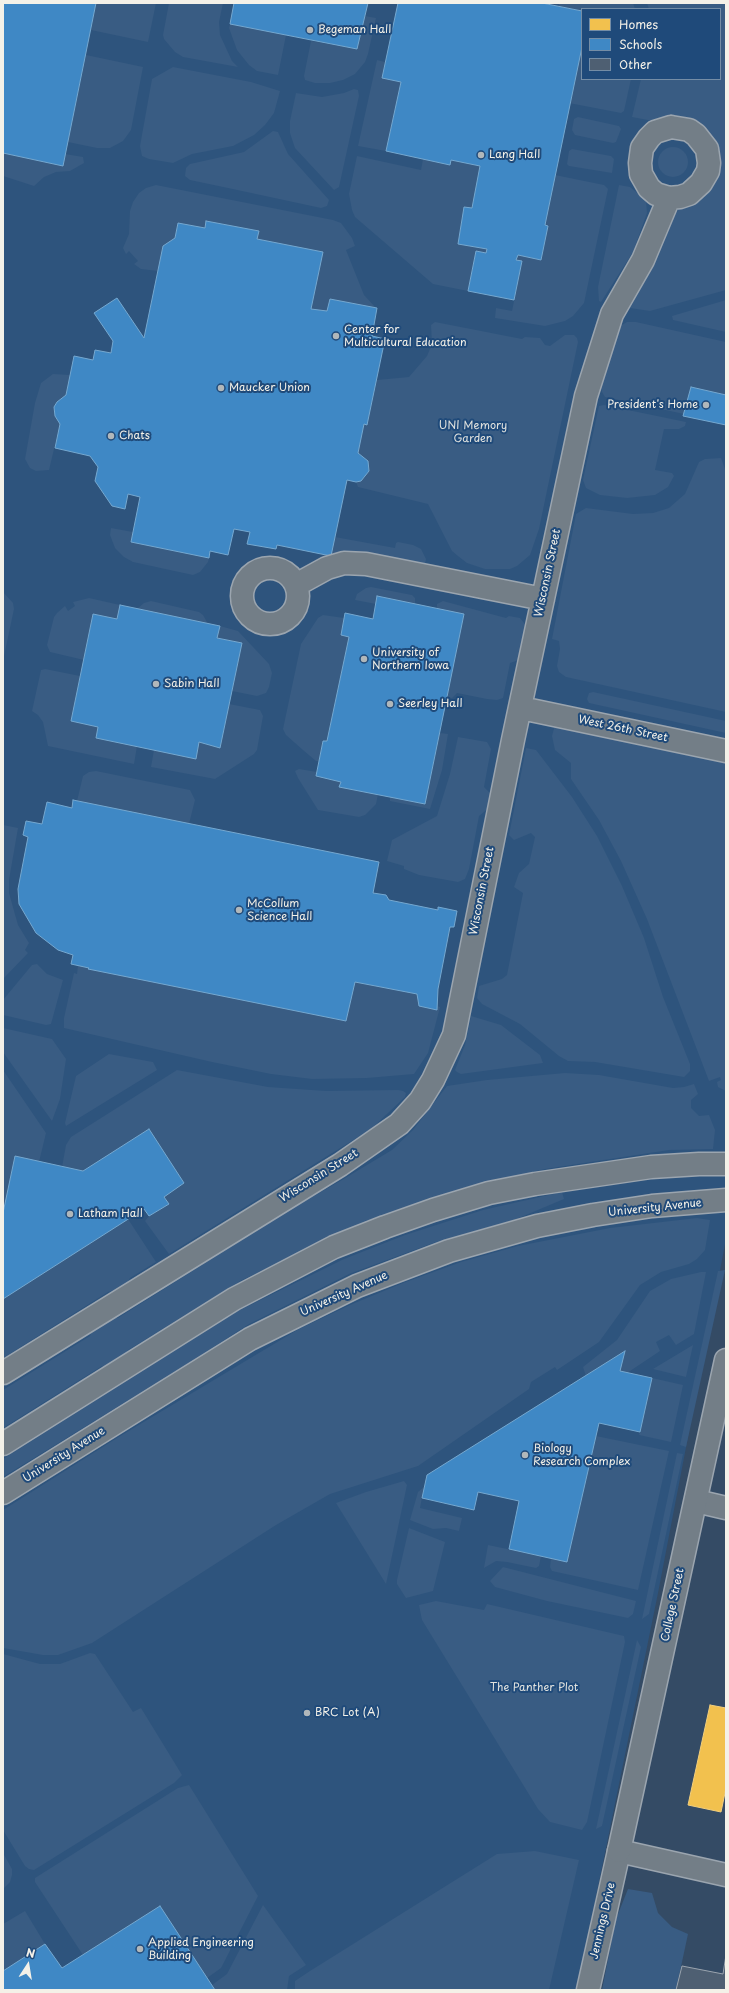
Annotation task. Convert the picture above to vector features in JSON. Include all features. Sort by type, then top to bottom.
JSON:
[{"type":"street","name":"Wisconsin Street","points":[[3,1374],[340,1164],[399,1124],[420,1101],[438,1070],[454,1035],[586,396],[612,314],[643,260],[668,198]]},
{"type":"street","points":[[296,585],[327,568],[344,563],[366,564],[543,599]]},
{"type":"street","name":"West 26th Street","points":[[521,708],[726,750]]},
{"type":"street","points":[[3,1444],[234,1299],[334,1247],[385,1227],[433,1210],[489,1193],[535,1184],[651,1167],[726,1164]]},
{"type":"street","name":"University Avenue","points":[[3,1493],[250,1339],[364,1283],[449,1251],[537,1226],[637,1208],[726,1200]]},
{"type":"street","name":"College Street","points":[[619,1851],[726,1360]]},
{"type":"street","points":[[696,1501],[726,1508]]},
{"type":"street","points":[[619,1851],[726,1875]]},
{"type":"street","name":"Jennings Drive","points":[[588,1990],[619,1851]]},
{"type":"shaded area","name":"University of Northern Iowa","points":[[3,3],[726,3],[726,1239],[658,1593],[577,1990],[3,1990]]},
{"type":"green space","points":[[96,3],[156,3],[148,42],[91,30]]},
{"type":"green space","points":[[169,3],[223,3],[219,22],[220,35],[232,61],[238,67],[183,57],[175,52],[164,39],[163,35]]},
{"type":"green space","points":[[559,3],[633,3],[635,8],[581,8],[581,11],[559,6]]},
{"type":"green space","points":[[647,3],[726,3],[726,290],[650,311],[630,308],[658,257],[676,213],[680,208],[700,200],[712,185],[717,150],[712,138],[706,130],[668,118],[653,121],[632,117],[641,80],[721,80],[721,8],[649,8]]},
{"type":"green space","points":[[365,16],[376,18],[365,62],[355,74],[343,80],[330,83],[315,83],[305,80],[304,76],[311,41],[357,49]]},
{"type":"green space","points":[[230,24],[286,35],[278,75],[257,71],[249,65],[237,50],[229,28]]},
{"type":"green space","points":[[581,47],[581,80],[631,80],[624,111],[621,113],[569,103]]},
{"type":"green space","points":[[86,55],[143,67],[131,130],[123,141],[110,148],[97,148],[68,142]]},
{"type":"green space","points":[[377,60],[385,62],[382,78],[401,82],[386,151],[358,146]]},
{"type":"green space","points":[[173,67],[251,82],[280,91],[274,113],[265,125],[254,135],[233,146],[192,154],[173,163],[149,159],[142,156],[140,146],[152,79]]},
{"type":"green space","points":[[354,89],[358,90],[359,96],[339,187],[334,190],[295,148],[290,133],[290,121],[296,93],[322,97],[344,93]]},
{"type":"green space","points":[[578,117],[619,126],[621,129],[616,142],[613,143],[575,135],[572,130],[574,119]]},
{"type":"green space","points":[[273,131],[278,132],[288,154],[329,200],[327,206],[321,208],[190,180],[185,176],[186,168],[190,164],[244,152]]},
{"type":"green space","points":[[673,147],[683,152],[688,162],[683,172],[673,177],[663,172],[658,162],[663,152]]},
{"type":"green space","points":[[572,149],[611,156],[614,159],[612,173],[569,166],[567,164],[569,151]]},
{"type":"green space","points":[[3,153],[63,166],[65,154],[83,157],[84,163],[70,171],[56,172],[44,177],[34,186],[3,176]]},
{"type":"green space","points":[[357,156],[421,170],[423,159],[450,164],[451,160],[480,166],[472,208],[464,207],[458,244],[487,249],[486,253],[476,251],[468,291],[433,284],[355,217],[349,194]]},
{"type":"green space","points":[[555,175],[604,185],[608,189],[584,303],[573,316],[565,321],[545,326],[495,318],[496,308],[512,311],[522,262],[516,260],[518,255],[541,260],[548,226],[545,225]]},
{"type":"green space","points":[[156,185],[333,220],[341,223],[352,238],[355,246],[346,250],[364,295],[376,308],[331,299],[327,311],[311,309],[322,252],[257,239],[259,231],[207,221],[205,228],[178,223],[175,238],[163,246],[158,271],[141,269],[134,264],[138,261],[129,251],[126,254],[123,248],[129,234],[130,211],[133,202],[139,193],[146,188]]},
{"type":"green space","points":[[619,185],[630,187],[646,200],[647,213],[633,252],[601,302],[599,301],[598,287]]},
{"type":"green space","points":[[726,300],[726,332],[673,320],[672,316]]},
{"type":"green space","name":"UNI Memory Garden","points":[[435,322],[522,339],[525,337],[540,338],[545,345],[550,346],[565,335],[574,335],[577,338],[578,342],[539,529],[530,555],[517,566],[510,569],[485,569],[467,563],[458,556],[452,551],[428,504],[358,487],[356,482],[364,478],[369,471],[368,461],[358,453],[364,424],[367,425],[377,380],[409,377],[427,356],[432,344],[431,325]]},
{"type":"green space","points":[[627,322],[636,322],[726,342],[726,395],[691,387],[684,414],[605,397],[601,386],[604,375],[620,326]]},
{"type":"green space","points":[[53,374],[70,375],[66,395],[57,402],[54,407],[55,417],[60,424],[49,470],[36,471],[30,468],[25,459],[35,403],[41,383]]},
{"type":"green space","points":[[604,405],[686,422],[685,426],[679,429],[664,429],[655,470],[672,473],[674,476],[668,487],[655,495],[627,498],[600,495],[586,488],[583,480],[584,475],[599,406]]},
{"type":"green space","points":[[721,458],[726,472],[726,712],[566,677],[559,672],[557,666],[560,649],[559,641],[552,639],[576,514],[586,508],[633,514],[653,513],[669,508],[685,494],[699,462],[705,459]]},
{"type":"green space","points":[[111,528],[133,532],[131,542],[209,558],[208,562],[200,572],[193,575],[133,562],[124,557],[115,548],[110,535]]},
{"type":"green space","points":[[335,537],[395,548],[396,543],[398,542],[413,545],[421,549],[426,559],[425,564],[422,566],[331,556]]},
{"type":"green space","points":[[371,587],[412,595],[415,598],[415,604],[377,596],[376,604],[355,600],[357,594],[366,588]]},
{"type":"green space","points":[[3,592],[13,603],[14,609],[3,661]]},
{"type":"green space","points":[[89,598],[120,605],[117,619],[93,614],[84,660],[50,652],[47,645],[54,617],[65,606],[68,611],[75,606],[73,602]]},
{"type":"green space","points":[[151,601],[199,612],[203,615],[208,624],[137,609],[144,603]]},
{"type":"green space","points":[[443,601],[506,618],[509,616],[520,618],[528,628],[522,659],[510,663],[503,698],[497,700],[487,699],[457,693],[452,698],[447,697],[464,614],[437,609],[437,604]]},
{"type":"green space","points":[[323,615],[344,618],[341,635],[349,637],[327,741],[323,741],[319,761],[316,761],[286,735],[283,729],[301,644],[318,618]]},
{"type":"green space","points":[[220,626],[238,631],[269,664],[272,673],[266,693],[257,696],[232,691],[242,643],[217,638]]},
{"type":"green space","points":[[45,669],[80,676],[71,721],[98,727],[96,738],[137,746],[134,764],[48,746],[43,722],[38,715],[32,711],[41,670]]},
{"type":"green space","points":[[593,692],[726,721],[726,733],[589,703],[587,699],[589,693]]},
{"type":"green space","points":[[229,704],[260,710],[263,716],[257,750],[254,754],[215,779],[151,767],[154,750],[199,742],[220,748]]},
{"type":"green space","points":[[560,706],[617,739],[726,762],[726,1091],[718,1087],[717,1082],[721,1080],[720,1077],[709,1081],[647,919],[621,861],[599,820],[571,779],[571,763],[555,750],[552,736]]},
{"type":"green space","points":[[440,733],[448,734],[442,770],[430,809],[390,801],[390,797],[425,804]]},
{"type":"green space","points":[[458,737],[487,742],[491,749],[484,787],[493,796],[490,807],[479,816],[469,869],[465,879],[458,882],[419,875],[404,869],[404,866],[387,861],[392,840],[437,816],[450,774]]},
{"type":"green space","points":[[526,748],[536,750],[572,797],[597,836],[622,886],[644,938],[663,997],[690,1064],[690,1071],[684,1077],[595,1062],[568,1061],[559,1056],[520,1024],[482,1004],[477,998],[479,986],[502,979],[507,975],[523,893],[514,887],[519,873],[529,864],[535,837],[531,833],[514,840],[509,835]]},
{"type":"green space","points":[[299,769],[317,772],[316,777],[341,782],[340,787],[378,794],[376,804],[365,815],[359,817],[318,810],[298,778],[295,771]]},
{"type":"green space","points":[[96,771],[190,790],[195,800],[189,824],[77,801],[83,776],[89,772]]},
{"type":"green space","points":[[3,825],[18,828],[9,880],[9,893],[18,925],[29,943],[25,950],[28,953],[3,979]]},
{"type":"green space","points":[[37,964],[47,974],[63,980],[51,1024],[46,1025],[3,1015],[3,1000],[32,965]]},
{"type":"green space","points":[[78,965],[355,982],[417,994],[419,1006],[437,1010],[437,1006],[440,1007],[428,1053],[414,1074],[367,1078],[312,1079],[271,1074],[212,1062],[64,1028],[64,1018],[74,973],[77,974]]},
{"type":"green space","points":[[471,1016],[501,1025],[540,1055],[543,1063],[461,1074],[457,1072],[455,1070],[465,1045]]},
{"type":"green space","points":[[3,1028],[52,1039],[66,1059],[60,1099],[52,1121],[3,1052]]},
{"type":"green space","points":[[109,1054],[153,1062],[157,1070],[66,1126],[65,1123],[76,1076]]},
{"type":"green space","points":[[3,1070],[46,1133],[39,1162],[15,1156],[3,1213]]},
{"type":"green space","points":[[177,1070],[268,1087],[326,1091],[398,1090],[406,1093],[405,1097],[371,1129],[169,1254],[145,1221],[149,1216],[169,1204],[164,1197],[184,1183],[149,1129],[83,1171],[62,1167],[66,1145],[71,1137]]},
{"type":"green space","points":[[565,1073],[599,1075],[673,1088],[694,1084],[698,1094],[691,1100],[691,1108],[699,1116],[709,1115],[715,1130],[713,1149],[669,1150],[545,1169],[470,1186],[381,1215],[377,1220],[367,1220],[242,1280],[128,1350],[122,1362],[104,1368],[102,1366],[3,1428],[3,1390],[90,1336],[93,1327],[105,1317],[118,1318],[291,1209],[392,1150],[413,1130],[447,1086],[487,1080]]},
{"type":"green space","points":[[562,1192],[564,1199],[514,1220],[436,1242],[349,1274],[249,1324],[187,1364],[3,1477],[3,1459],[238,1311],[344,1259],[405,1235],[483,1210]]},
{"type":"green space","points":[[697,1218],[710,1220],[705,1250],[697,1259],[689,1264],[661,1272],[640,1285],[599,1342],[557,1370],[555,1367],[531,1382],[529,1389],[418,1466],[330,1494],[276,1525],[92,1643],[58,1655],[43,1655],[3,1648],[3,1510],[117,1438],[299,1329],[350,1305],[403,1283],[461,1262],[518,1246],[610,1228]]},
{"type":"green space","points":[[128,1219],[156,1262],[130,1278],[126,1286],[108,1292],[3,1358],[3,1299]]},
{"type":"green space","points":[[725,1270],[686,1447],[680,1445],[718,1271]]},
{"type":"green space","points":[[706,1272],[694,1334],[676,1345],[669,1335],[656,1342],[660,1351],[627,1373],[620,1371],[624,1351],[586,1376],[583,1367],[617,1340],[650,1291],[671,1279]]},
{"type":"green space","points":[[693,1345],[686,1377],[653,1369]]},
{"type":"green space","points":[[652,1378],[683,1385],[671,1442],[639,1435]]},
{"type":"green space","points":[[596,1436],[669,1451],[638,1590],[552,1571],[550,1567],[551,1558],[567,1562]]},
{"type":"green space","points":[[677,1453],[683,1454],[649,1614],[642,1619]]},
{"type":"green space","points":[[404,1481],[407,1485],[386,1584],[336,1503],[366,1492]]},
{"type":"green space","points":[[424,1487],[420,1508],[462,1518],[459,1531],[446,1528],[433,1529],[410,1520],[418,1492]]},
{"type":"green space","points":[[409,1528],[445,1542],[433,1591],[406,1598],[397,1584],[397,1580]]},
{"type":"green space","points":[[488,1545],[541,1556],[539,1566],[536,1568],[496,1561],[484,1568]]},
{"type":"green space","points":[[503,1567],[636,1601],[633,1614],[628,1618],[547,1601],[495,1587],[490,1581]]},
{"type":"green space","name":"The Panther Plot","points":[[436,1601],[484,1610],[487,1604],[624,1636],[625,1642],[587,1822],[582,1830],[550,1822],[538,1809],[422,1620],[419,1605]]},
{"type":"green space","points":[[637,1640],[641,1647],[602,1826],[596,1829]]},
{"type":"green space","points":[[90,1653],[95,1654],[133,1712],[141,1708],[182,1775],[174,1783],[34,1870],[29,1869],[25,1866],[3,1830],[3,1654],[40,1664],[60,1664]]},
{"type":"green space","points":[[189,1785],[258,1896],[221,1968],[207,1978],[160,1906],[83,1955],[35,1882],[35,1878],[178,1788]]},
{"type":"green space","points":[[535,1851],[579,1860],[549,1990],[295,1990],[295,1981],[497,1854]]},
{"type":"green space","points":[[3,1853],[12,1869],[12,1875],[10,1882],[3,1889]]},
{"type":"green space","points":[[628,1889],[652,1893],[658,1913],[672,1927],[688,1934],[676,1990],[602,1990],[616,1919]]},
{"type":"green space","points":[[263,1905],[306,1965],[289,1976],[287,1990],[215,1990],[212,1985],[227,1974]]},
{"type":"green space","points":[[25,1911],[45,1944],[3,1971],[3,1924]]},
{"type":"building: Homes","points":[[710,1705],[726,1708],[726,1788],[721,1812],[688,1805]]},
{"type":"building: Schools","points":[[3,3],[96,3],[63,166],[3,153]]},
{"type":"building: Schools","name":"Begeman Hall","points":[[234,3],[368,3],[357,49],[230,24]]},
{"type":"building: Schools","name":"Lang Hall","points":[[398,3],[542,3],[581,11],[581,52],[545,225],[548,226],[541,260],[518,255],[516,260],[522,261],[514,300],[468,291],[476,251],[486,253],[487,249],[458,244],[464,207],[472,208],[480,166],[451,160],[450,165],[386,151],[401,82],[382,78]]},
{"type":"building: Schools","name":"Maucker Union","points":[[206,221],[259,231],[257,239],[323,252],[311,309],[327,311],[330,299],[377,308],[372,336],[385,339],[367,425],[364,424],[358,453],[368,461],[369,471],[361,481],[356,482],[347,480],[331,556],[277,545],[276,549],[247,544],[250,532],[234,529],[228,555],[210,551],[209,558],[131,542],[140,497],[128,494],[125,509],[112,506],[95,481],[98,467],[90,456],[55,448],[60,424],[55,416],[54,407],[57,402],[66,395],[74,356],[93,360],[95,350],[111,353],[113,341],[94,313],[117,298],[144,338],[163,246],[175,238],[178,223],[205,228]]},
{"type":"building: Schools","name":"President's Home","points":[[691,387],[726,395],[726,425],[683,416]]},
{"type":"building: Schools","name":"Seerley Hall","points":[[377,596],[464,614],[425,804],[339,787],[341,782],[316,776],[323,741],[327,741],[349,637],[341,635],[345,613],[373,619]]},
{"type":"building: Schools","name":"Sabin Hall","points":[[120,605],[220,626],[217,638],[242,643],[220,748],[199,742],[196,759],[96,738],[98,727],[71,721],[93,614],[117,619]]},
{"type":"building: Schools","name":"McCollum Science Hall","points":[[73,800],[379,862],[373,893],[386,895],[389,900],[438,910],[438,907],[457,911],[454,927],[450,927],[438,989],[437,1010],[419,1006],[417,994],[355,982],[346,1021],[88,969],[89,968],[71,964],[73,955],[58,950],[36,933],[19,904],[18,889],[28,837],[23,835],[26,821],[42,824],[47,802],[72,808]]},
{"type":"building: Schools","name":"Latham Hall","points":[[149,1129],[184,1183],[164,1197],[169,1204],[149,1216],[144,1209],[3,1299],[3,1213],[15,1156],[83,1171]]},
{"type":"building: Schools","name":"Biology Research Complex","points":[[625,1351],[620,1371],[652,1378],[640,1432],[599,1423],[567,1562],[509,1549],[519,1501],[478,1492],[474,1510],[422,1498],[427,1475]]},
{"type":"building: Schools","name":"Applied Engineering Building","points":[[160,1906],[215,1990],[3,1990],[3,1971],[45,1944],[62,1968]]},
{"type":"building: Other","points":[[726,1955],[726,1990],[676,1990],[682,1966],[723,1974]]},
{"type":"place","name":"Begeman Hall","points":[[310,30]]},
{"type":"place","name":"Lang Hall","points":[[481,155]]},
{"type":"place","name":"Center for Multicultural Education","points":[[336,336]]},
{"type":"place","name":"Maucker Union","points":[[221,388]]},
{"type":"place","name":"President's Home","points":[[706,405]]},
{"type":"place","name":"Chats","points":[[111,436]]},
{"type":"place","name":"University of Northern Iowa","points":[[364,659]]},
{"type":"place","name":"Sabin Hall","points":[[156,684]]},
{"type":"place","name":"Seerley Hall","points":[[390,704]]},
{"type":"place","name":"McCollum Science Hall","points":[[239,910]]},
{"type":"place","name":"Latham Hall","points":[[70,1214]]},
{"type":"place","name":"Biology Research Complex","points":[[525,1455]]},
{"type":"place","name":"BRC Lot (A)","points":[[307,1713]]},
{"type":"place","name":"Applied Engineering Building","points":[[140,1949]]}]
